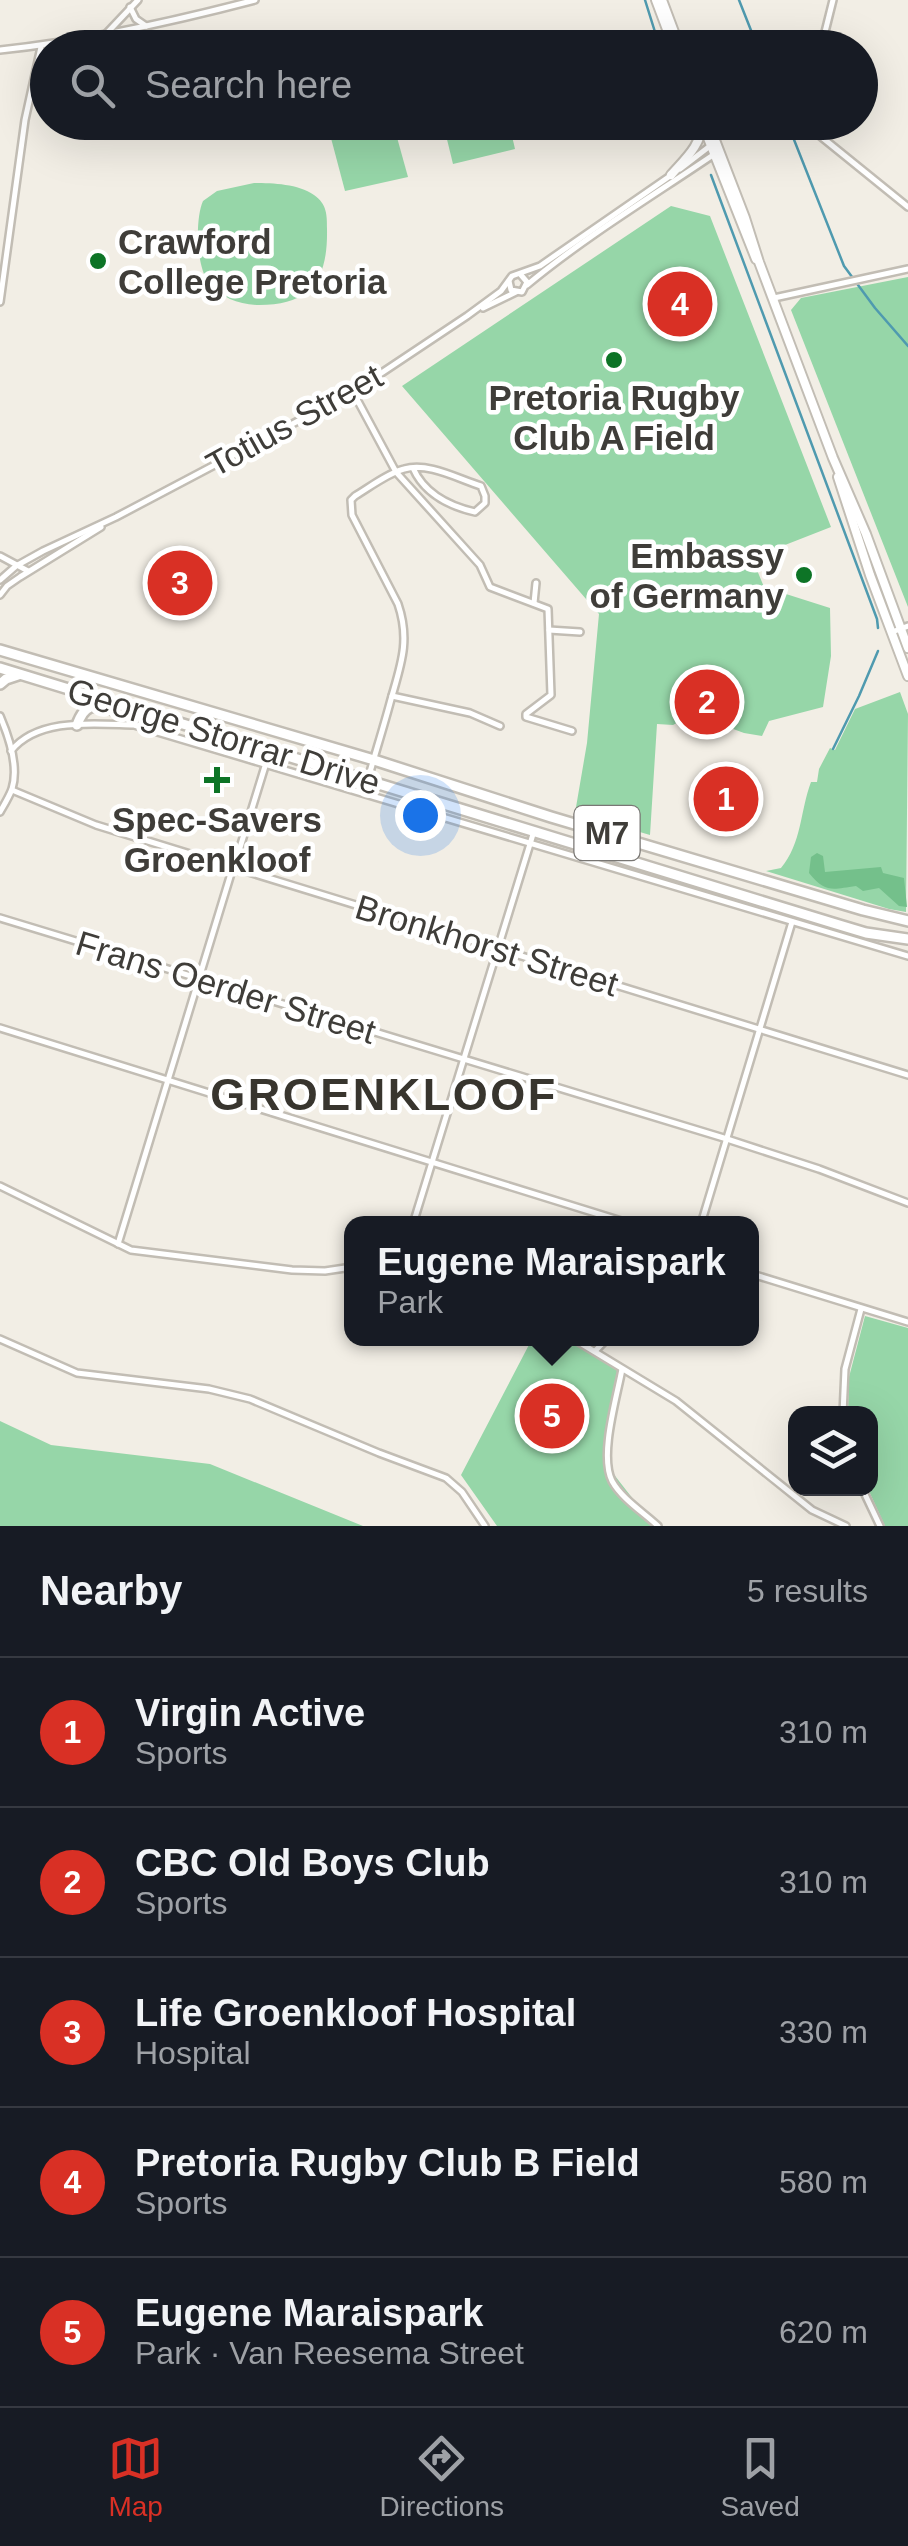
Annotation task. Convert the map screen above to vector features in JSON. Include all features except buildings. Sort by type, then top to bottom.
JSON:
[{"type":"main road","points":[[659,0],[670,30]]},
{"type":"main road","points":[[672,175],[699,140]]},
{"type":"main road","points":[[711,140],[750,249],[759,262],[836,463],[870,575],[908,648]]},
{"type":"main road","points":[[900,629],[908,676]]},
{"type":"main road","name":"George Storrar Drive","points":[[0,650],[908,921]]},
{"type":"main road","name":"George Storrar Drive","points":[[0,668],[368,779],[532,836],[630,861],[866,932],[908,939]]},
{"type":"main road","points":[[0,684],[20,674]]},
{"type":"main road","points":[[77,725],[83,710],[92,706],[132,715],[146,714]]},
{"type":"main road","points":[[468,790],[480,800],[527,814],[532,836]]},
{"type":"main road","points":[[532,836],[541,820],[551,817]]},
{"type":"main road","points":[[630,861],[648,845]]},
{"type":"main road","points":[[648,845],[656,869]]},
{"type":"street","points":[[109,30],[138,0]]},
{"type":"street","points":[[129,30],[255,0]]},
{"type":"street","points":[[826,30],[834,0]]},
{"type":"street","points":[[130,7],[136,19],[146,26]]},
{"type":"street","points":[[0,50],[30,48]]},
{"type":"street","points":[[0,302],[30,94]]},
{"type":"street","points":[[824,140],[908,207]]},
{"type":"street","points":[[509,282],[511,290],[522,292],[715,149]]},
{"type":"street","name":"Totius Street","points":[[0,595],[14,580],[116,517],[353,392],[496,296],[512,276],[534,270],[715,149]]},
{"type":"street","points":[[773,298],[908,269]]},
{"type":"street","points":[[520,274],[527,285]]},
{"type":"street","name":"Totius Street","points":[[467,316],[516,292]]},
{"type":"street","points":[[353,392],[396,472],[483,569],[490,587],[548,610],[551,695],[526,717],[572,731]]},
{"type":"street","points":[[368,779],[404,655],[401,614],[352,515],[351,500],[396,472],[412,468],[428,468],[481,486],[485,503],[475,512],[441,500],[412,468]]},
{"type":"street","name":"Totius Street","points":[[0,580],[16,566],[62,541],[116,517]]},
{"type":"street","points":[[0,556],[28,571]]},
{"type":"street","points":[[14,580],[16,566]]},
{"type":"street","points":[[534,603],[536,583]]},
{"type":"street","points":[[549,630],[580,632]]},
{"type":"street","points":[[392,696],[470,714],[500,726]]},
{"type":"street","points":[[0,716],[14,771],[12,790],[0,812]]},
{"type":"street","name":"George Storrar Drive","points":[[10,748],[61,726],[134,725],[532,836],[908,956]]},
{"type":"street","points":[[0,731],[10,748]]},
{"type":"street","points":[[238,854],[266,763]]},
{"type":"street","name":"Bronkhorst Street","points":[[12,790],[96,825],[908,1075]]},
{"type":"street","points":[[415,1216],[532,836]]},
{"type":"street","points":[[118,1244],[233,867]]},
{"type":"street","name":"Frans Oerder Street","points":[[0,918],[727,1139],[908,1203]]},
{"type":"street","points":[[703,1216],[792,922]]},
{"type":"street","points":[[0,1028],[605,1216]]},
{"type":"street","points":[[0,1197],[2,1187],[118,1244],[148,1253],[292,1270],[344,1268]]},
{"type":"street","points":[[759,1276],[908,1322]]},
{"type":"street","points":[[843,1406],[845,1368],[861,1309]]},
{"type":"street","points":[[0,1339],[77,1373],[209,1389],[250,1399],[453,1482],[485,1526]]},
{"type":"street","points":[[586,1346],[681,1404],[812,1510],[846,1526]]},
{"type":"street","points":[[595,1351],[600,1346]]},
{"type":"street","points":[[622,1369],[611,1427],[609,1474],[621,1492],[658,1526]]},
{"type":"street","points":[[866,1496],[880,1526]]},
{"type":"green space","points":[[332,140],[398,140],[408,177],[345,191]]},
{"type":"green space","points":[[447,140],[513,140],[515,149],[453,164]]},
{"type":"green space","points":[[254,183],[301,188],[318,198],[325,210],[326,247],[319,276],[303,295],[290,301],[256,305],[236,301],[209,283],[201,266],[198,231],[203,201],[217,191]]},
{"type":"green space","points":[[671,206],[710,216],[831,527],[752,558],[764,587],[830,608],[831,656],[823,707],[769,721],[762,736],[693,714],[673,725],[657,724],[650,835],[575,813],[587,743],[599,614],[402,386]]},
{"type":"green space","points":[[908,277],[908,607],[791,310],[801,298]]},
{"type":"green space","points":[[900,692],[908,714],[906,912],[766,871],[781,868],[788,858],[811,782],[817,782],[819,769],[830,748],[835,750],[855,709]]},
{"type":"green space","points":[[817,853],[823,856],[825,872],[881,867],[883,873],[904,878],[907,907],[899,906],[879,888],[830,889],[820,884],[809,873],[811,857]]},
{"type":"green space","points":[[865,1316],[908,1328],[908,1526],[885,1526],[871,1496],[878,1496],[878,1406],[848,1406],[849,1377]]},
{"type":"green space","points":[[528,1346],[584,1346],[621,1368],[605,1463],[654,1526],[497,1526],[461,1475]]},
{"type":"green space","points":[[0,1421],[51,1445],[210,1464],[363,1526],[0,1526]]},
{"type":"waterway","points":[[645,0],[654,30]]},
{"type":"waterway","points":[[739,0],[751,30]]},
{"type":"waterway","points":[[794,140],[844,266],[908,346]]},
{"type":"waterway","points":[[711,175],[878,628]]},
{"type":"waterway","points":[[833,749],[878,651]]},
{"type":"place","name":"Crawford College Pretoria","points":[[98,261]]},
{"type":"place","name":"Pretoria Rugby Club B Field","points":[[680,304]]},
{"type":"place","name":"Pretoria Rugby Club A Field","points":[[614,360]]},
{"type":"place","name":"Embassy of Germany","points":[[804,575]]},
{"type":"place","name":"Life Groenkloof Hospital","points":[[180,583]]},
{"type":"place","name":"CBC Old Boys Club","points":[[707,702]]},
{"type":"place","name":"Spec-Savers Groenkloof","points":[[217,780]]},
{"type":"place","name":"Virgin Active","points":[[726,799]]},
{"type":"place","name":"Eugene Maraispark","points":[[552,1416]]},
{"type":"district","name":"GROENKLOOF","points":[[384,1094]]}]
